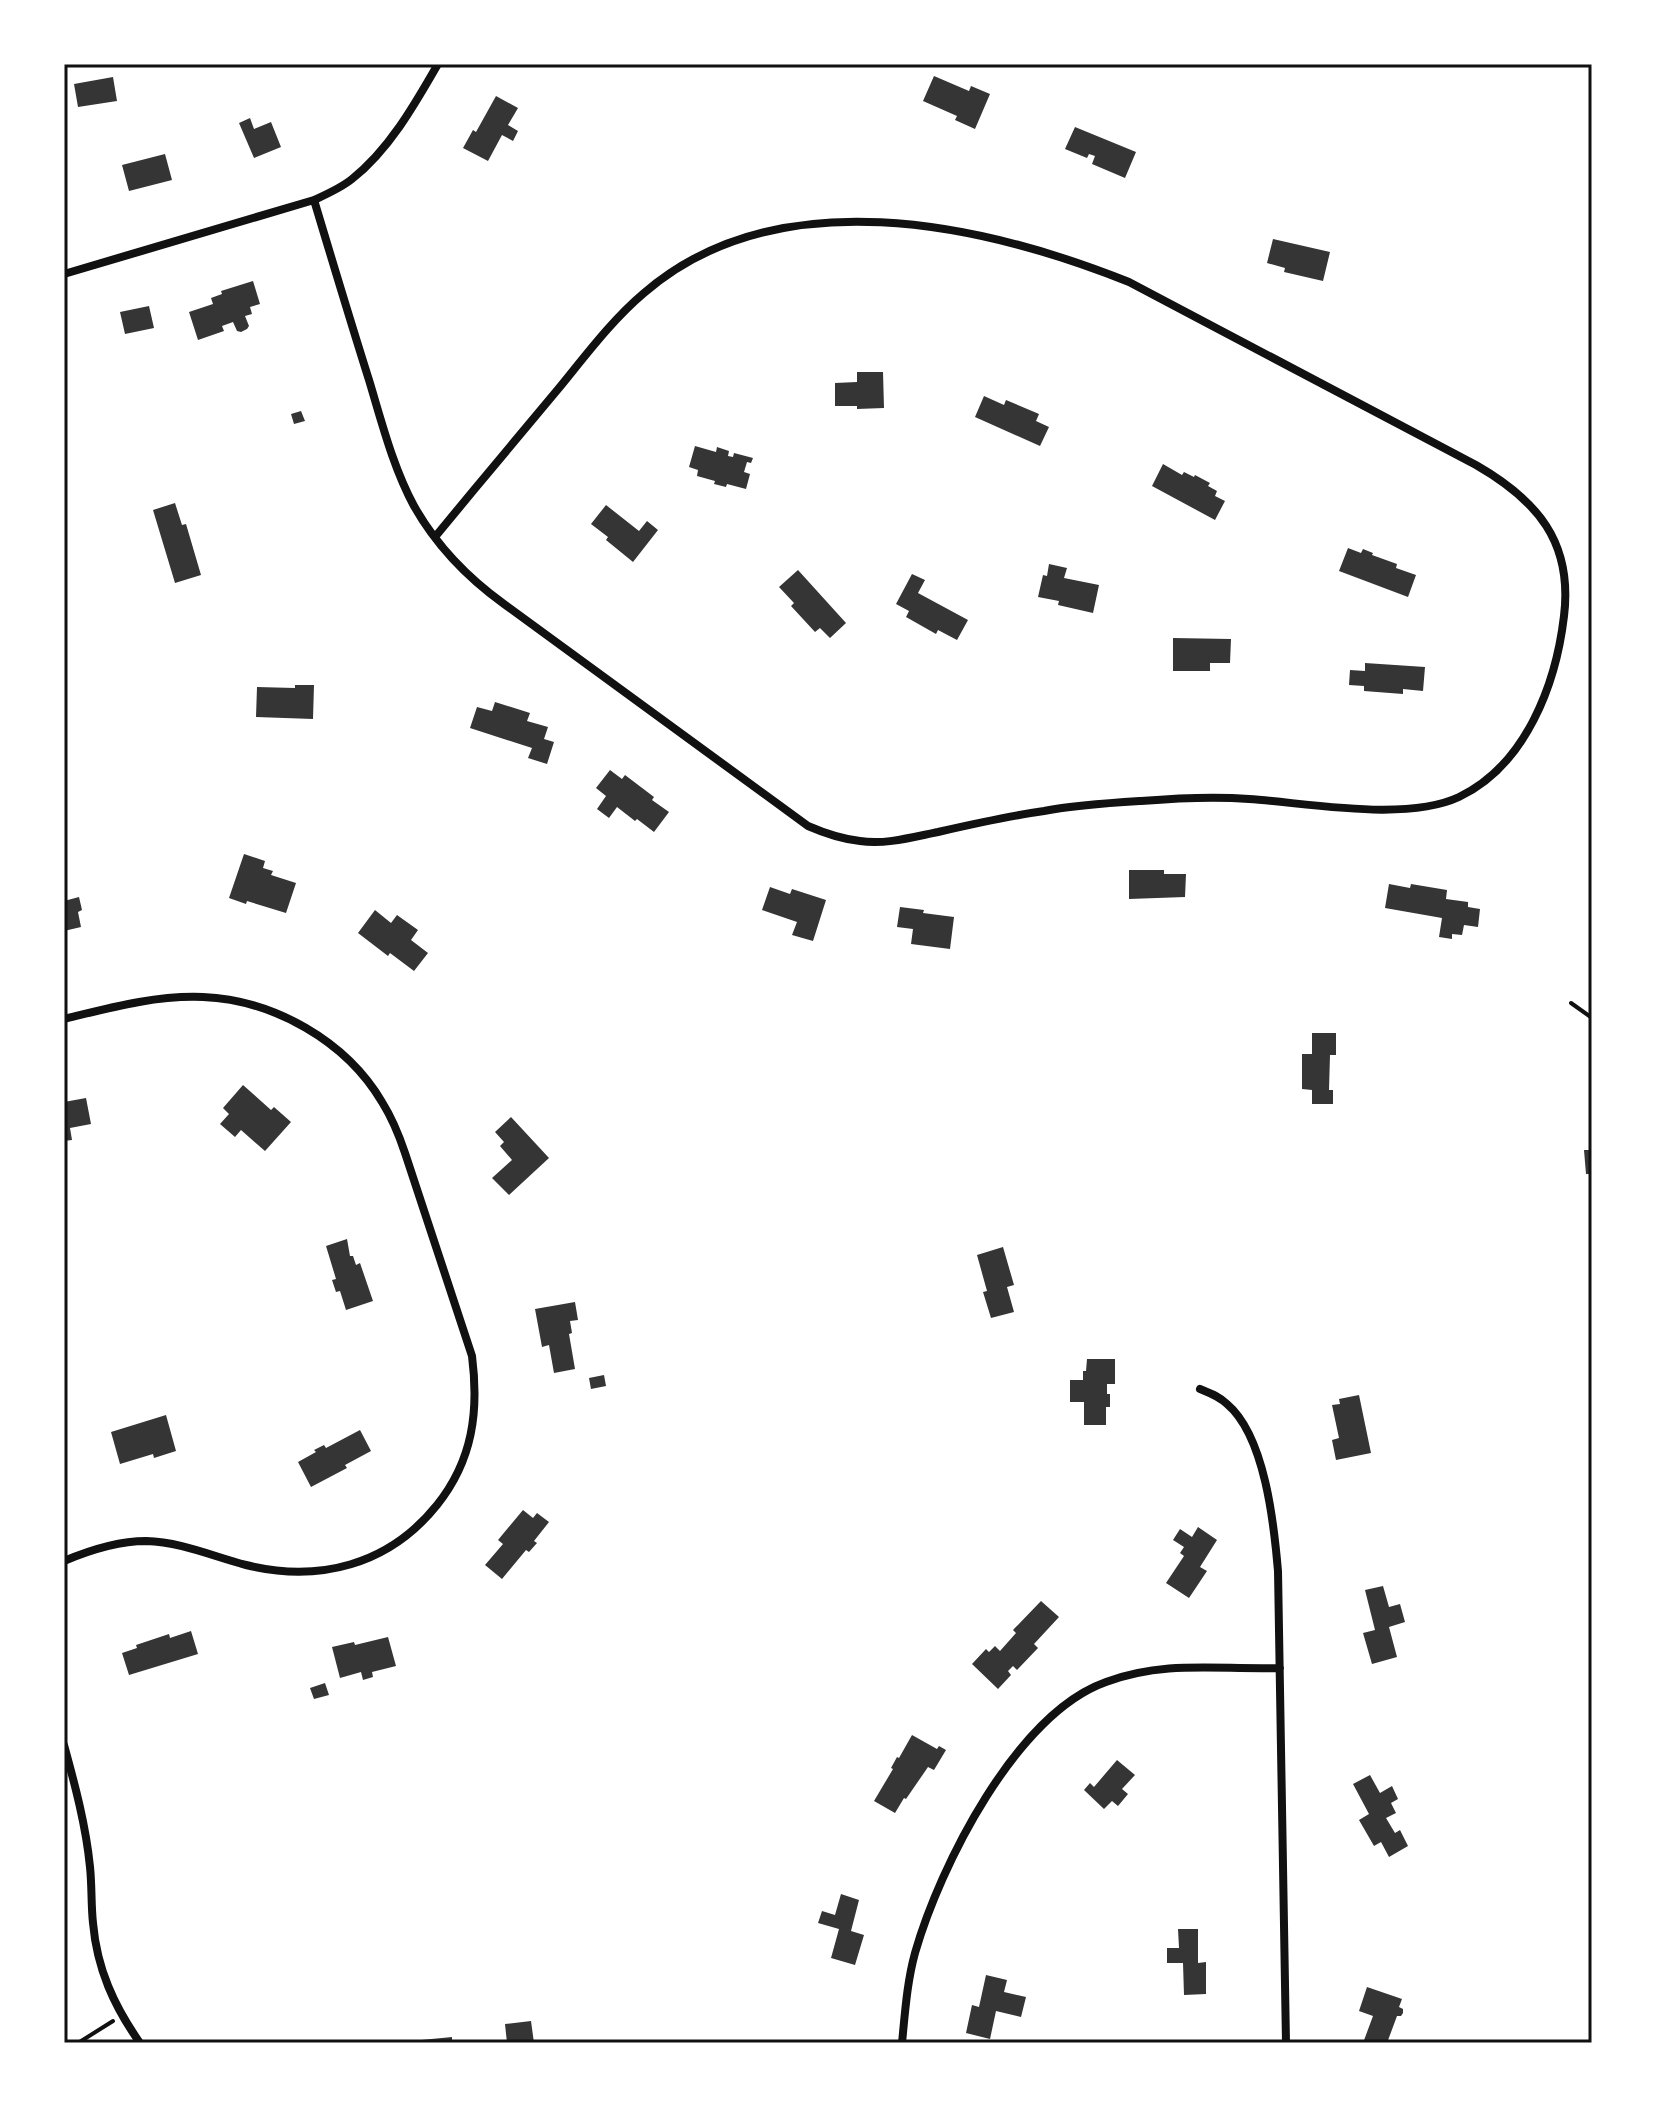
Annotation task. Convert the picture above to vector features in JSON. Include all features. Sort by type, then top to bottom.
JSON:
[{"type":"street","points":[[64,274],[314,200],[334,191],[352,180],[366,166],[405,118],[438,64]]},
{"type":"street","points":[[314,200],[389,447],[414,507],[435,537],[450,556],[495,597],[808,826],[823,833],[862,842],[911,838],[1046,810],[1182,798],[1232,798],[1389,810],[1423,807],[1458,797],[1488,778],[1525,737],[1549,684],[1563,628],[1566,599],[1565,574],[1559,549],[1546,526],[1516,491],[1476,465],[1129,282],[1081,263],[985,237],[885,222],[812,224],[758,234],[712,250],[666,276],[607,330],[435,537]]},
{"type":"street","points":[[64,1019],[141,1002],[173,998],[219,999],[264,1009],[292,1020],[342,1055],[372,1088],[395,1125],[472,1356],[476,1385],[470,1442],[446,1494],[428,1517],[382,1552],[328,1570],[299,1573],[270,1570],[190,1547],[146,1541],[105,1546],[64,1561]]},
{"type":"street","points":[[1200,1389],[1229,1405],[1243,1423],[1257,1455],[1273,1518],[1278,1571],[1286,2043]]},
{"type":"street","points":[[902,2043],[914,1956],[942,1880],[986,1797],[1033,1735],[1066,1704],[1102,1683],[1141,1671],[1193,1666],[1280,1668]]},
{"type":"street","points":[[64,1745],[88,1853],[93,1924],[101,1972],[121,2016],[140,2043]]},
{"type":"path","points":[[1571,1003],[1592,1018]]},
{"type":"path","points":[[78,2043],[121,2016]]},
{"type":"building","points":[[934,76],[969,91],[971,86],[990,94],[975,129],[955,120],[957,116],[923,101]]},
{"type":"building","points":[[113,77],[117,101],[78,107],[74,84]]},
{"type":"building","points":[[496,96],[518,108],[508,125],[518,131],[513,141],[502,135],[488,161],[463,148],[473,130],[476,132]]},
{"type":"building","points":[[250,118],[254,129],[271,122],[281,147],[254,158],[239,123]]},
{"type":"building","points":[[1075,127],[1136,152],[1125,178],[1092,164],[1095,156],[1089,154],[1087,158],[1065,149]]},
{"type":"building","points":[[165,154],[172,180],[129,191],[122,165]]},
{"type":"building","points":[[1273,239],[1330,252],[1323,281],[1284,272],[1285,268],[1267,263]]},
{"type":"building","points":[[253,281],[260,304],[250,307],[252,314],[245,316],[249,326],[247,329],[237,331],[233,322],[222,326],[224,331],[198,340],[189,312],[213,304],[211,298],[222,294],[221,291]]},
{"type":"building","points":[[149,306],[154,328],[125,334],[120,312]]},
{"type":"building","points":[[857,372],[883,372],[884,408],[835,406],[835,383],[857,382]]},
{"type":"building","points":[[984,396],[1004,405],[1006,400],[1039,414],[1036,421],[1049,427],[1040,446],[975,417]]},
{"type":"building","points":[[301,411],[305,421],[294,424],[291,414]]},
{"type":"building","points":[[695,446],[716,452],[717,447],[729,451],[728,456],[733,457],[734,453],[753,458],[751,463],[747,462],[744,472],[750,474],[746,489],[714,484],[715,481],[697,476],[698,470],[689,467]]},
{"type":"building","points":[[1163,464],[1182,475],[1184,472],[1195,475],[1210,483],[1208,486],[1217,491],[1215,496],[1225,501],[1215,520],[1152,486]]},
{"type":"building","points":[[175,503],[182,525],[186,524],[201,575],[175,583],[153,510]]},
{"type":"building","points":[[606,505],[639,531],[647,521],[658,530],[633,562],[591,524]]},
{"type":"building","points":[[1348,548],[1361,553],[1363,549],[1397,564],[1396,568],[1416,575],[1408,597],[1339,571]]},
{"type":"building","points":[[1049,564],[1067,568],[1064,578],[1099,585],[1093,613],[1038,597]]},
{"type":"building","points":[[798,570],[846,623],[830,638],[820,628],[815,632],[791,606],[794,603],[779,587]]},
{"type":"building","points":[[912,574],[925,580],[918,593],[968,620],[957,640],[938,630],[936,634],[906,617],[909,611],[896,604]]},
{"type":"building","points":[[1173,638],[1231,639],[1230,663],[1210,663],[1210,671],[1173,671]]},
{"type":"building","points":[[1365,663],[1425,667],[1423,691],[1403,689],[1403,694],[1364,691],[1364,686],[1349,685],[1350,670],[1365,671]]},
{"type":"building","points":[[295,685],[314,685],[313,719],[256,717],[257,687],[295,688]]},
{"type":"building","points":[[495,702],[530,713],[527,721],[548,727],[544,739],[554,742],[547,764],[528,758],[532,748],[470,728],[477,707],[492,711]]},
{"type":"building","points":[[610,770],[622,779],[625,775],[669,812],[654,832],[617,807],[609,818],[597,809],[606,796],[596,788]]},
{"type":"building","points":[[244,854],[265,861],[263,868],[273,871],[271,875],[296,883],[286,913],[229,898]]},
{"type":"building","points":[[1129,870],[1164,870],[1164,874],[1186,874],[1185,897],[1129,899]]},
{"type":"building","points":[[1389,884],[1447,890],[1446,899],[1468,902],[1468,907],[1480,909],[1478,927],[1464,925],[1462,935],[1452,934],[1452,939],[1439,937],[1442,918],[1385,908]]},
{"type":"building","points":[[770,887],[790,894],[792,889],[826,900],[813,941],[792,935],[797,922],[762,910]]},
{"type":"building","points":[[79,897],[81,927],[64,931],[64,901]]},
{"type":"building","points":[[900,907],[954,917],[950,949],[911,944],[913,929],[897,927]]},
{"type":"building","points":[[375,910],[391,923],[397,915],[418,930],[411,940],[428,953],[414,971],[358,933]]},
{"type":"building","points":[[1312,1033],[1336,1033],[1336,1055],[1330,1055],[1329,1090],[1333,1090],[1333,1104],[1312,1104],[1312,1090],[1302,1089],[1302,1054],[1312,1054]]},
{"type":"building","points":[[243,1085],[271,1110],[274,1107],[291,1122],[265,1151],[241,1130],[235,1137],[220,1124],[229,1114],[223,1108]]},
{"type":"building","points":[[86,1098],[91,1124],[70,1128],[72,1140],[64,1141],[64,1102]]},
{"type":"building","points":[[511,1117],[549,1158],[509,1195],[492,1178],[512,1160],[500,1146],[504,1142],[495,1132]]},
{"type":"building","points":[[1584,1150],[1592,1150],[1592,1174],[1586,1174]]},
{"type":"building","points":[[347,1239],[350,1256],[353,1256],[356,1265],[360,1263],[373,1301],[346,1310],[340,1291],[336,1292],[332,1280],[336,1279],[326,1246]]},
{"type":"building","points":[[1003,1247],[1014,1285],[1007,1287],[1014,1312],[991,1318],[977,1255]]},
{"type":"building","points":[[575,1302],[578,1320],[570,1321],[572,1333],[569,1334],[575,1369],[554,1373],[549,1345],[542,1347],[535,1309]]},
{"type":"building","points":[[1087,1359],[1115,1359],[1115,1384],[1107,1384],[1110,1407],[1106,1407],[1106,1425],[1084,1425],[1084,1402],[1070,1402],[1070,1380],[1083,1380]]},
{"type":"building","points":[[604,1375],[606,1386],[591,1389],[589,1378]]},
{"type":"building","points":[[1359,1395],[1371,1453],[1336,1460],[1332,1440],[1339,1438],[1332,1405],[1340,1404],[1339,1399]]},
{"type":"building","points":[[166,1415],[176,1451],[120,1464],[111,1432]]},
{"type":"building","points":[[360,1430],[371,1451],[311,1487],[298,1462],[316,1452],[314,1450],[324,1445],[326,1448]]},
{"type":"building","points":[[523,1510],[533,1518],[537,1513],[549,1522],[534,1541],[537,1543],[529,1552],[526,1550],[502,1579],[485,1565],[503,1544],[498,1540]]},
{"type":"building","points":[[1198,1527],[1217,1540],[1200,1567],[1207,1571],[1189,1598],[1166,1583],[1184,1556],[1180,1553],[1184,1547],[1173,1540],[1180,1529],[1192,1537]]},
{"type":"building","points":[[1383,1586],[1389,1607],[1400,1604],[1405,1622],[1389,1627],[1397,1657],[1372,1664],[1363,1633],[1375,1630],[1365,1590]]},
{"type":"building","points":[[1041,1601],[1059,1617],[1034,1644],[1038,1648],[1017,1670],[1013,1666],[1008,1671],[1011,1675],[998,1689],[972,1664],[986,1649],[989,1652],[995,1646],[1000,1651],[1016,1633],[1013,1630]]},
{"type":"building","points":[[191,1631],[198,1654],[129,1675],[122,1653],[169,1634],[170,1638]]},
{"type":"building","points":[[388,1637],[396,1666],[372,1672],[373,1677],[363,1680],[361,1672],[340,1678],[332,1647]]},
{"type":"building","points":[[325,1683],[329,1695],[314,1699],[310,1688]]},
{"type":"building","points":[[912,1735],[937,1749],[939,1746],[946,1750],[934,1770],[928,1767],[895,1813],[874,1801]]},
{"type":"building","points":[[1117,1760],[1135,1775],[1122,1789],[1128,1794],[1118,1806],[1112,1801],[1104,1809],[1084,1790],[1090,1783],[1094,1787]]},
{"type":"building","points":[[1370,1775],[1380,1793],[1392,1786],[1398,1799],[1391,1803],[1396,1813],[1386,1818],[1395,1833],[1400,1830],[1408,1846],[1389,1857],[1381,1842],[1374,1846],[1359,1820],[1369,1814],[1353,1784]]},
{"type":"building","points":[[841,1894],[859,1900],[851,1931],[864,1935],[855,1965],[831,1958],[839,1929],[818,1923],[822,1911],[835,1915]]},
{"type":"building","points":[[1178,1929],[1198,1929],[1198,1963],[1206,1962],[1206,1994],[1184,1995],[1183,1963],[1167,1963],[1167,1948],[1179,1948]]},
{"type":"building","points":[[986,1975],[1007,1980],[1004,1992],[1026,1997],[1021,2017],[996,2011],[990,2039],[966,2033],[972,2005],[979,2007]]},
{"type":"building","points":[[1367,1987],[1402,1999],[1399,2007],[1403,2013],[1397,2016],[1387,2043],[1363,2043],[1373,2016],[1359,2011]]},
{"type":"building","points":[[531,2021],[534,2043],[507,2043],[505,2024]]},
{"type":"building","points":[[452,2037],[452,2043],[411,2043],[411,2041]]}]
